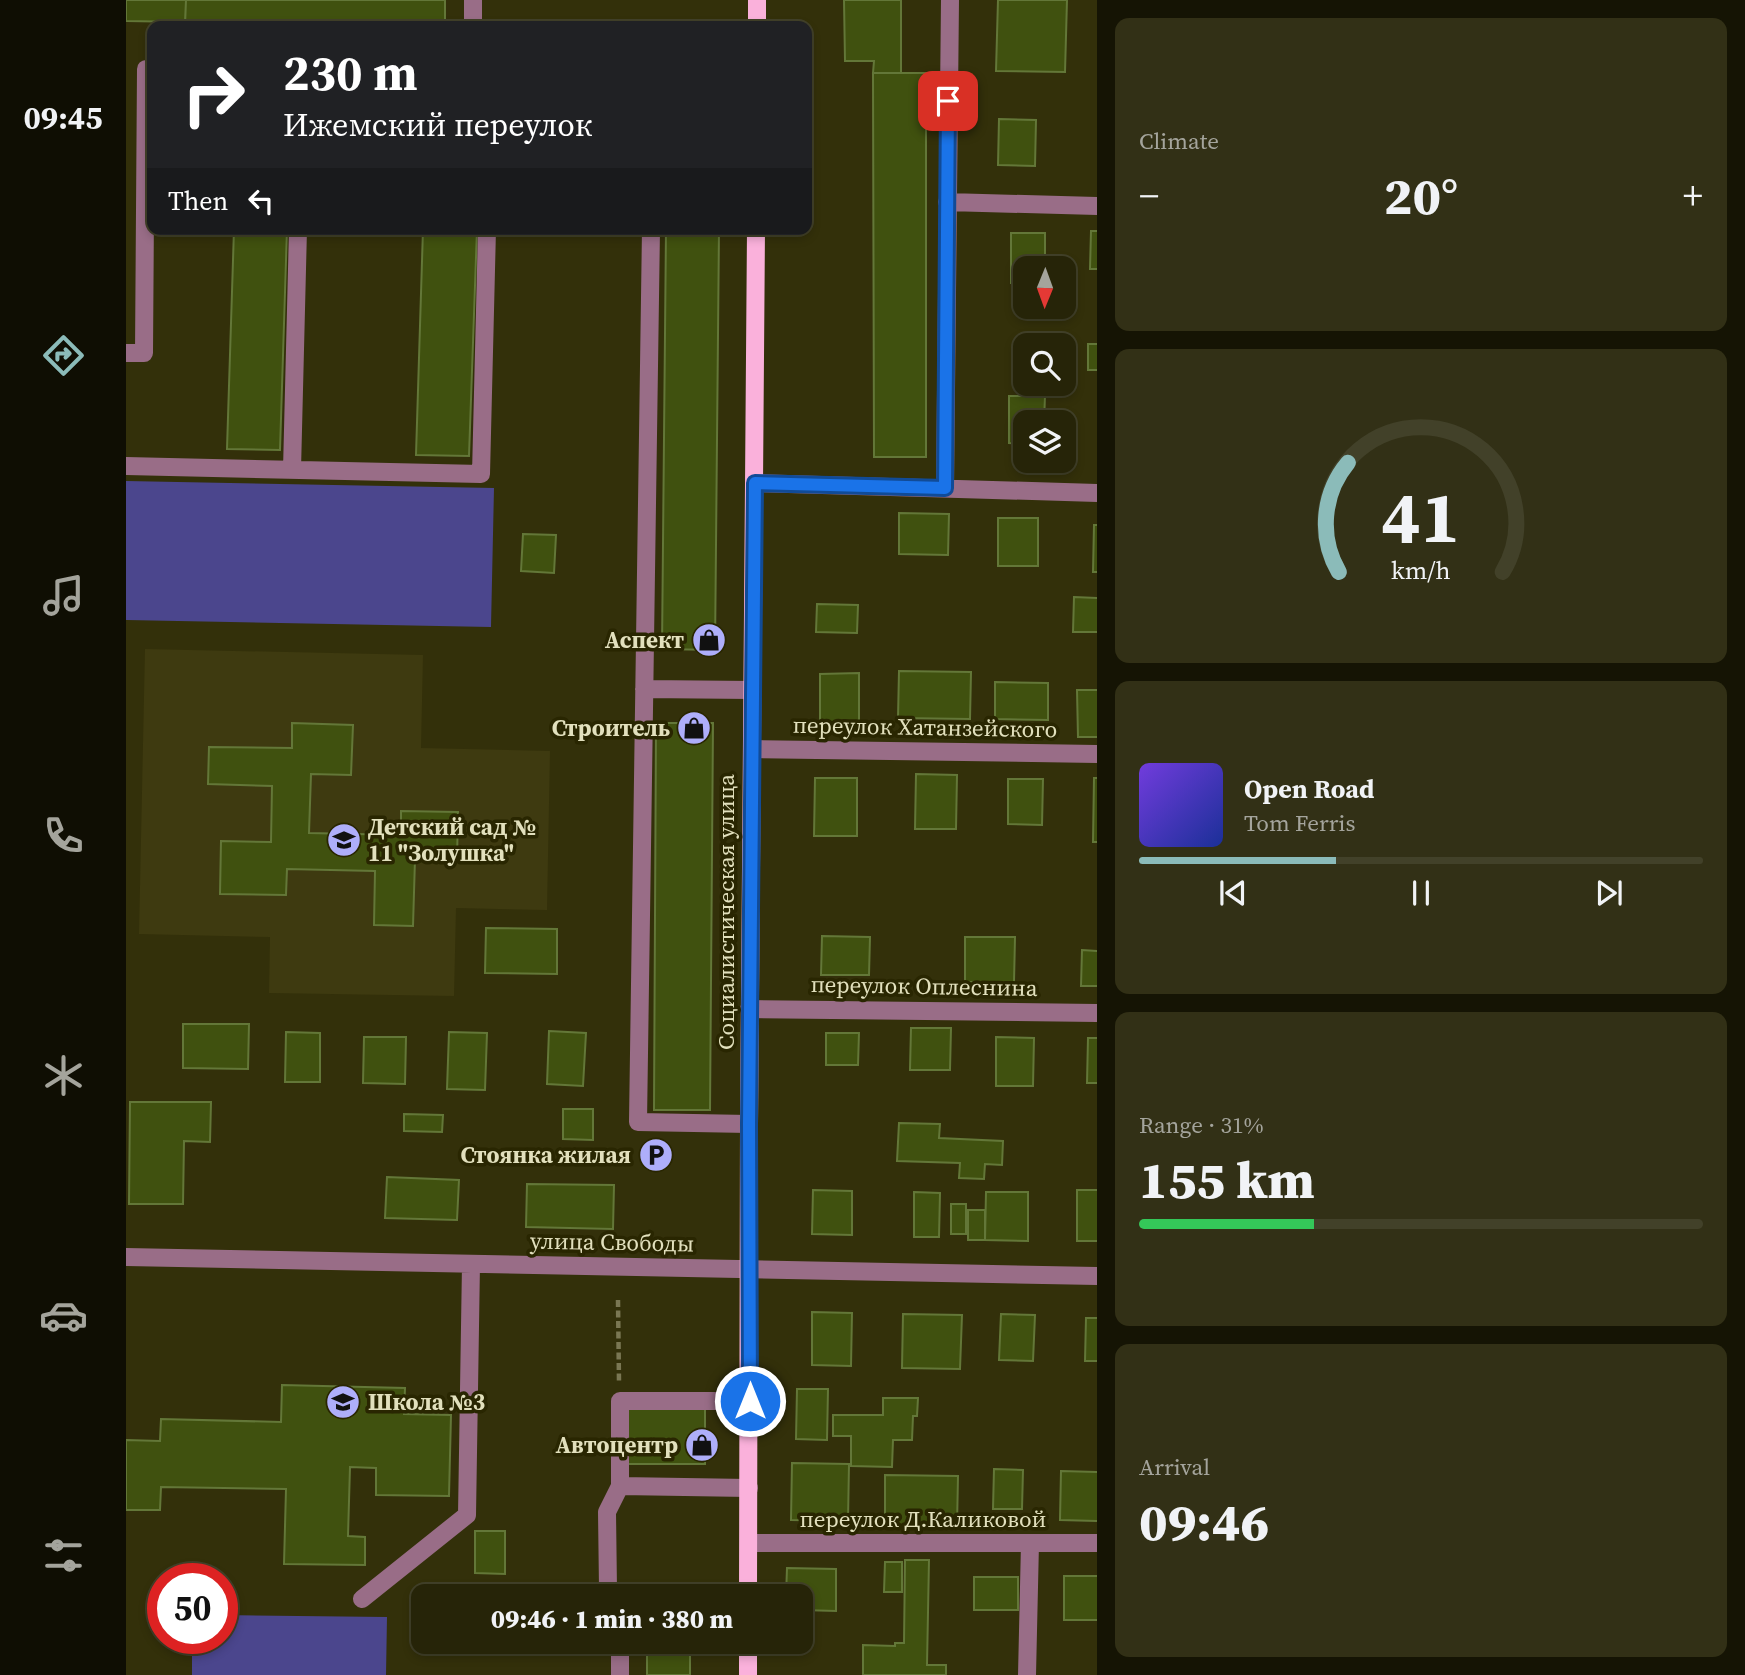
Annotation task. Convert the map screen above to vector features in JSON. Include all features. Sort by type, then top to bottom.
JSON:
[{"type":"main road","points":[[757,0],[757,21]]},
{"type":"main road","name":"Социалистическая улица","points":[[748,1584],[755,235]]},
{"type":"main road","points":[[748,1654],[748,1675]]},
{"type":"street","points":[[473,0],[473,21]]},
{"type":"street","points":[[945,488],[950,0]]},
{"type":"street","points":[[126,353],[144,353],[147,69]]},
{"type":"street","points":[[947,202],[1097,206]]},
{"type":"street","points":[[292,470],[298,235]]},
{"type":"street","points":[[126,466],[481,474],[487,235]]},
{"type":"street","points":[[651,235],[638,1122],[749,1124]]},
{"type":"street","points":[[755,483],[1097,494]]},
{"type":"street","points":[[644,689],[752,690]]},
{"type":"street","name":"переулок Хатанзейского","points":[[752,749],[1097,754]]},
{"type":"street","name":"переулок Оплеснина","points":[[750,1009],[1097,1013]]},
{"type":"street","name":"улица Свободы","points":[[126,1257],[1097,1276]]},
{"type":"street","points":[[362,1599],[467,1515],[471,1264]]},
{"type":"street","points":[[608,1584],[607,1512],[620,1486],[620,1401],[750,1401]]},
{"type":"street","points":[[620,1486],[749,1488]]},
{"type":"street","name":"переулок Д.Каликовой","points":[[749,1543],[1097,1543]]},
{"type":"street","points":[[1027,1675],[1030,1543]]},
{"type":"street","points":[[620,1654],[620,1675]]},
{"type":"path","points":[[618,1300],[620,1401]]},
{"type":"shaded area","points":[[126,481],[494,488],[491,627],[126,620]]},
{"type":"shaded area","name":"Детский сад № 11 \"Золушка\"","points":[[145,649],[423,655],[421,748],[550,751],[547,910],[456,908],[454,996],[269,993],[270,937],[139,934]]},
{"type":"shaded area","points":[[238,1615],[387,1617],[386,1675],[192,1675],[192,1654],[238,1654]]},
{"type":"building","points":[[126,0],[186,0],[185,21],[126,21]]},
{"type":"building","points":[[186,0],[445,0],[445,21],[185,21]]},
{"type":"building","points":[[844,0],[901,0],[901,73],[873,73],[874,61],[845,61]]},
{"type":"building","points":[[998,0],[1067,0],[1065,72],[996,71]]},
{"type":"building","points":[[873,73],[926,73],[926,457],[874,457]]},
{"type":"building","points":[[999,119],[1036,120],[1035,166],[998,165]]},
{"type":"building","points":[[1091,231],[1097,231],[1097,269],[1090,269]]},
{"type":"building","points":[[1011,233],[1045,233],[1045,256],[1013,256],[1011,283]]},
{"type":"building","points":[[234,235],[287,235],[280,450],[227,449]]},
{"type":"building","points":[[423,235],[477,235],[469,456],[416,455]]},
{"type":"building","points":[[666,235],[719,235],[715,650],[662,649]]},
{"type":"building","points":[[1088,344],[1097,344],[1097,370],[1088,370]]},
{"type":"building","points":[[1009,396],[1045,396],[1044,410],[1013,410],[1013,443],[1009,443]]},
{"type":"building","points":[[899,513],[949,514],[948,555],[899,554]]},
{"type":"building","points":[[998,518],[1038,518],[1038,566],[998,566]]},
{"type":"building","points":[[1094,525],[1097,525],[1097,572],[1093,572]]},
{"type":"building","points":[[523,534],[556,535],[554,573],[521,571]]},
{"type":"building","points":[[1074,597],[1097,598],[1097,632],[1073,632]]},
{"type":"building","points":[[817,604],[858,605],[857,633],[816,632]]},
{"type":"building","points":[[899,671],[971,672],[970,719],[898,718]]},
{"type":"building","points":[[859,673],[859,727],[820,727],[820,674]]},
{"type":"building","points":[[995,682],[1048,683],[1048,720],[995,719]]},
{"type":"building","points":[[1077,690],[1097,690],[1097,737],[1078,737]]},
{"type":"building","points":[[292,723],[353,725],[351,775],[311,774],[309,833],[401,835],[401,811],[458,812],[457,860],[415,859],[413,926],[374,925],[375,871],[287,869],[286,895],[220,894],[221,841],[271,842],[272,786],[208,784],[209,747],[292,748]]},
{"type":"building","points":[[656,723],[713,723],[710,1110],[654,1110]]},
{"type":"building","points":[[916,774],[957,775],[956,829],[915,829]]},
{"type":"building","points":[[815,778],[857,778],[857,836],[814,836]]},
{"type":"building","points":[[1094,778],[1097,778],[1097,842],[1093,842]]},
{"type":"building","points":[[1008,779],[1043,779],[1042,825],[1008,824]]},
{"type":"building","points":[[486,928],[557,929],[557,974],[485,973]]},
{"type":"building","points":[[822,936],[870,937],[869,975],[821,975]]},
{"type":"building","points":[[965,937],[1015,937],[1014,982],[965,982]]},
{"type":"building","points":[[1082,950],[1097,951],[1097,986],[1081,986]]},
{"type":"building","points":[[183,1024],[249,1024],[248,1069],[183,1068]]},
{"type":"building","points":[[911,1028],[951,1028],[950,1070],[910,1070]]},
{"type":"building","points":[[549,1031],[586,1033],[583,1086],[547,1084]]},
{"type":"building","points":[[286,1032],[320,1033],[320,1082],[285,1082]]},
{"type":"building","points":[[449,1032],[487,1033],[485,1090],[447,1089]]},
{"type":"building","points":[[826,1033],[859,1033],[858,1065],[826,1065]]},
{"type":"building","points":[[364,1037],[406,1037],[405,1084],[363,1083]]},
{"type":"building","points":[[996,1037],[1034,1038],[1033,1086],[996,1086]]},
{"type":"building","points":[[1088,1038],[1097,1038],[1097,1083],[1087,1083]]},
{"type":"building","points":[[130,1102],[211,1102],[210,1142],[184,1141],[183,1204],[129,1204]]},
{"type":"building","points":[[563,1109],[593,1109],[593,1140],[563,1139]]},
{"type":"building","points":[[404,1114],[443,1115],[442,1132],[404,1131]]},
{"type":"building","points":[[899,1123],[940,1124],[939,1138],[1003,1141],[1002,1165],[985,1164],[984,1179],[959,1178],[960,1163],[897,1161]]},
{"type":"building","points":[[387,1177],[459,1180],[457,1220],[385,1218]]},
{"type":"building","points":[[527,1184],[614,1185],[613,1229],[526,1227]]},
{"type":"building","points":[[813,1190],[852,1191],[852,1235],[812,1234]]},
{"type":"building","points":[[1077,1190],[1097,1190],[1097,1241],[1077,1241]]},
{"type":"building","points":[[914,1192],[940,1193],[939,1237],[914,1237]]},
{"type":"building","points":[[986,1192],[1028,1192],[1028,1241],[985,1240]]},
{"type":"building","points":[[951,1204],[966,1204],[966,1234],[951,1234]]},
{"type":"building","points":[[968,1210],[985,1210],[985,1240],[968,1240]]},
{"type":"building","points":[[812,1312],[852,1313],[851,1366],[812,1365]]},
{"type":"building","points":[[903,1314],[962,1315],[960,1369],[902,1368]]},
{"type":"building","points":[[1001,1314],[1035,1315],[1033,1361],[999,1360]]},
{"type":"building","points":[[1086,1318],[1097,1318],[1097,1361],[1085,1361]]},
{"type":"building","points":[[282,1385],[405,1388],[404,1414],[451,1415],[449,1496],[376,1495],[376,1468],[350,1467],[348,1536],[365,1537],[365,1565],[284,1564],[286,1489],[161,1487],[160,1510],[126,1510],[126,1440],[160,1441],[161,1419],[281,1422]]},
{"type":"building","points":[[797,1389],[828,1389],[827,1440],[796,1439]]},
{"type":"building","points":[[883,1398],[918,1398],[917,1416],[913,1416],[912,1440],[893,1440],[892,1467],[851,1466],[851,1436],[833,1436],[833,1415],[883,1415]]},
{"type":"building","points":[[627,1407],[705,1408],[705,1464],[627,1464]]},
{"type":"building","points":[[792,1463],[849,1464],[848,1521],[791,1520]]},
{"type":"building","points":[[994,1469],[1023,1470],[1022,1509],[993,1509]]},
{"type":"building","points":[[1061,1471],[1097,1472],[1097,1521],[1060,1520]]},
{"type":"building","points":[[885,1475],[958,1476],[957,1526],[885,1525]]},
{"type":"building","points":[[475,1531],[505,1531],[505,1574],[475,1573]]},
{"type":"building","points":[[905,1560],[929,1560],[927,1665],[946,1665],[946,1675],[863,1675],[863,1645],[895,1646],[895,1643],[904,1643]]},
{"type":"building","points":[[885,1562],[902,1562],[902,1592],[884,1592]]},
{"type":"building","points":[[787,1568],[836,1569],[836,1611],[813,1610],[813,1584],[786,1584]]},
{"type":"building","points":[[1064,1576],[1097,1576],[1097,1620],[1064,1620]]},
{"type":"building","points":[[974,1577],[1018,1577],[1018,1610],[974,1610]]},
{"type":"building","points":[[647,1654],[690,1654],[690,1675],[647,1675]]},
{"type":"place","name":"Аспект","points":[[709,640]]},
{"type":"place","name":"Строитель","points":[[694,728]]},
{"type":"place","name":"Детский сад № 11 \"Золушка\"","points":[[344,840]]},
{"type":"place","name":"Стоянка жилая","points":[[656,1155]]},
{"type":"place","name":"Школа №3","points":[[343,1402]]},
{"type":"place","name":"Автоцентр","points":[[702,1445]]},
{"type":"route","points":[[750,1401],[749,1124],[755,483],[945,488],[948,101]]}]
